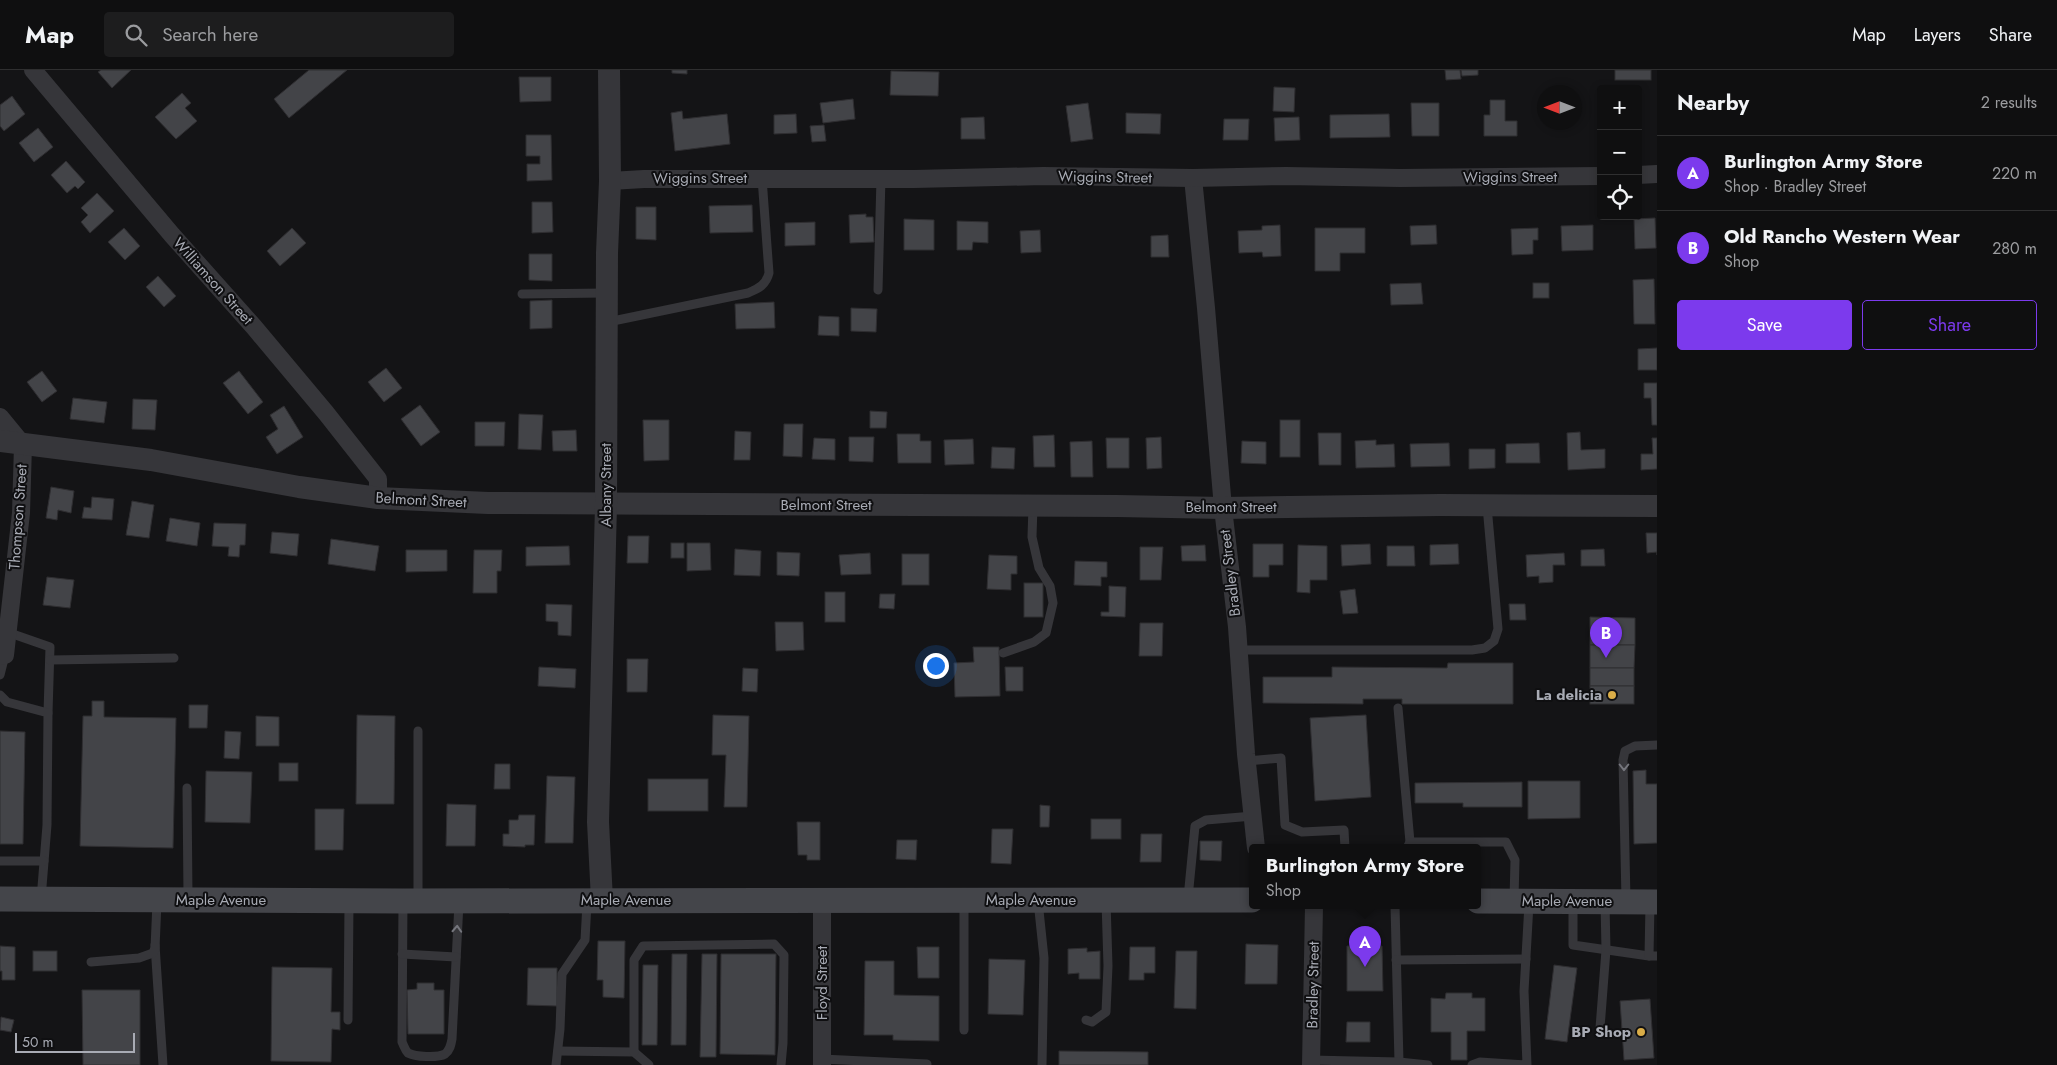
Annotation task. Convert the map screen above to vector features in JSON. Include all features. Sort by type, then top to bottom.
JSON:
[{"type":"main road","name":"Maple Avenue","points":[[0,899],[410,901],[1249,900]]},
{"type":"main road","name":"Maple Avenue","points":[[1481,901],[1654,902]]},
{"type":"street","name":"Albany Street","points":[[595,900],[606,504],[606,322],[610,181],[609,70]]},
{"type":"street","name":"Williamson Street","points":[[40,74],[172,235],[254,327],[326,413],[378,479],[378,498]]},
{"type":"street","points":[[1642,175],[1657,174]]},
{"type":"street","name":"Wiggins Street","points":[[610,181],[644,179],[1043,176],[1192,178],[1286,176],[1400,178],[1597,176]]},
{"type":"street","name":"Bradley Street","points":[[1192,178],[1206,308],[1223,508],[1256,844]]},
{"type":"street","name":"Thompson Street","points":[[0,417],[23,445],[21,513],[7,632],[2,655]]},
{"type":"street","name":"Belmont Street","points":[[0,441],[151,460],[299,487],[378,498],[488,503],[1033,505],[1223,508],[1657,506]]},
{"type":"street","name":"Floyd Street","points":[[822,901],[822,1062]]},
{"type":"street","name":"Bradley Street","points":[[1311,1063],[1314,909]]},
{"type":"lane","points":[[606,322],[748,293],[760,288],[767,281],[769,273],[762,178]]},
{"type":"lane","points":[[878,290],[881,178]]},
{"type":"lane","points":[[522,294],[607,293]]},
{"type":"lane","points":[[1003,653],[1034,642],[1046,633],[1053,603],[1050,586],[1039,568],[1032,537],[1033,505]]},
{"type":"lane","points":[[1238,650],[1446,650],[1485,648],[1494,641],[1498,629],[1487,506]]},
{"type":"lane","points":[[7,632],[50,647],[47,825],[41,899]]},
{"type":"lane","points":[[0,675],[2,655]]},
{"type":"lane","points":[[50,660],[174,658]]},
{"type":"lane","points":[[0,695],[7,702],[48,713]]},
{"type":"lane","points":[[1398,708],[1409,844]]},
{"type":"lane","points":[[418,731],[410,901],[402,954],[402,1042],[406,1051],[412,1055],[440,1056],[450,1048],[459,901]]},
{"type":"lane","points":[[1600,1028],[1606,950],[1616,901],[1623,760],[1625,751],[1635,746],[1657,745]]},
{"type":"lane","points":[[1247,761],[1280,758],[1285,825],[1302,832],[1344,830],[1344,844]]},
{"type":"lane","points":[[186,788],[188,900]]},
{"type":"lane","points":[[1188,900],[1195,826],[1206,820],[1253,816]]},
{"type":"lane","points":[[1441,844],[1506,842],[1515,860],[1521,901],[1526,959],[1524,991],[1527,1065],[1480,1062],[1472,1065]]},
{"type":"lane","points":[[0,861],[44,861]]},
{"type":"lane","points":[[157,900],[156,945],[163,1065]]},
{"type":"lane","points":[[348,1020],[349,900]]},
{"type":"lane","points":[[556,1065],[562,974],[585,940],[595,900]]},
{"type":"lane","points":[[1038,900],[1044,958],[1042,1065]]},
{"type":"lane","points":[[1086,1020],[1092,1022],[1106,1012],[1108,966],[1106,900]]},
{"type":"lane","points":[[964,901],[964,1030]]},
{"type":"lane","points":[[1573,901],[1573,945],[1653,956],[1654,902]]},
{"type":"lane","points":[[1395,909],[1399,1062]]},
{"type":"lane","points":[[634,1052],[634,960],[643,946],[774,944],[784,955],[781,1065]]},
{"type":"lane","points":[[91,962],[149,955],[153,952],[156,945]]},
{"type":"lane","points":[[402,954],[456,957]]},
{"type":"lane","points":[[1396,960],[1526,959]]},
{"type":"lane","points":[[558,1051],[634,1052],[649,1065]]},
{"type":"lane","points":[[822,1062],[927,1064]]},
{"type":"lane","points":[[1311,1063],[1399,1062],[1428,1065]]},
{"type":"building","points":[[101,70],[131,70],[112,88],[98,72]]},
{"type":"building","points":[[309,70],[347,70],[289,118],[274,99]]},
{"type":"building","points":[[672,70],[687,70],[687,74],[672,73]]},
{"type":"building","points":[[1445,70],[1460,70],[1461,79],[1446,80]]},
{"type":"building","points":[[1461,70],[1478,70],[1478,75],[1462,76]]},
{"type":"building","points":[[1615,70],[1651,70],[1651,80],[1615,80]]},
{"type":"building","points":[[891,71],[939,72],[938,96],[890,95]]},
{"type":"building","points":[[519,77],[551,77],[551,101],[520,102]]},
{"type":"building","points":[[1274,87],[1295,88],[1294,112],[1273,111]]},
{"type":"building","points":[[182,93],[191,103],[185,108],[197,121],[176,139],[155,117]]},
{"type":"building","points":[[12,96],[25,114],[4,131],[0,126],[0,105]]},
{"type":"building","points":[[853,99],[855,119],[823,123],[820,103]]},
{"type":"building","points":[[1490,100],[1505,100],[1505,121],[1517,121],[1517,136],[1484,136],[1484,115],[1490,115]]},
{"type":"building","points":[[1088,103],[1093,139],[1071,142],[1066,106]]},
{"type":"building","points":[[1411,103],[1439,103],[1439,136],[1412,136]]},
{"type":"building","points":[[682,111],[683,119],[727,114],[730,144],[675,151],[671,113]]},
{"type":"building","points":[[1126,113],[1161,114],[1160,134],[1126,133]]},
{"type":"building","points":[[796,114],[797,133],[774,134],[774,115]]},
{"type":"building","points":[[1389,114],[1390,137],[1330,138],[1330,115]]},
{"type":"building","points":[[984,117],[985,139],[961,139],[961,118]]},
{"type":"building","points":[[1299,117],[1300,140],[1275,141],[1274,118]]},
{"type":"building","points":[[1224,119],[1249,119],[1248,140],[1223,140]]},
{"type":"building","points":[[824,125],[826,141],[812,142],[810,126]]},
{"type":"building","points":[[38,128],[53,147],[34,162],[19,143]]},
{"type":"building","points":[[526,135],[551,135],[552,180],[527,181],[527,164],[540,164],[540,156],[526,156]]},
{"type":"building","points":[[66,161],[85,182],[78,189],[75,186],[67,193],[51,175]]},
{"type":"building","points":[[97,193],[114,211],[90,233],[81,222],[88,215],[81,208]]},
{"type":"building","points":[[532,202],[552,202],[553,232],[532,233]]},
{"type":"building","points":[[752,205],[753,232],[710,233],[709,206]]},
{"type":"building","points":[[636,207],[656,207],[656,240],[636,239]]},
{"type":"building","points":[[866,214],[866,217],[873,217],[874,242],[850,243],[849,215]]},
{"type":"building","points":[[1655,218],[1656,248],[1635,249],[1634,220]]},
{"type":"building","points":[[904,219],[934,220],[934,250],[904,250]]},
{"type":"building","points":[[957,221],[988,222],[988,243],[973,242],[972,250],[957,250]]},
{"type":"building","points":[[815,222],[815,245],[785,246],[785,223]]},
{"type":"building","points":[[1280,225],[1281,256],[1263,257],[1262,252],[1239,253],[1238,231],[1262,230],[1262,226]]},
{"type":"building","points":[[1436,225],[1437,244],[1411,245],[1410,226]]},
{"type":"building","points":[[1593,225],[1593,250],[1562,251],[1561,226]]},
{"type":"building","points":[[124,228],[140,246],[125,260],[108,242]]},
{"type":"building","points":[[292,228],[306,243],[280,266],[267,251]]},
{"type":"building","points":[[1315,228],[1365,228],[1365,253],[1340,253],[1340,271],[1315,271]]},
{"type":"building","points":[[1538,228],[1538,240],[1533,240],[1533,254],[1512,255],[1511,229]]},
{"type":"building","points":[[1040,230],[1041,252],[1021,253],[1020,231]]},
{"type":"building","points":[[1168,235],[1169,257],[1151,257],[1151,236]]},
{"type":"building","points":[[529,254],[552,254],[552,281],[529,280]]},
{"type":"building","points":[[158,276],[176,296],[164,307],[146,287]]},
{"type":"building","points":[[1654,279],[1655,324],[1634,324],[1633,280]]},
{"type":"building","points":[[1421,283],[1423,304],[1391,305],[1390,284]]},
{"type":"building","points":[[1533,283],[1549,283],[1549,298],[1533,298]]},
{"type":"building","points":[[552,300],[552,328],[530,329],[530,301]]},
{"type":"building","points":[[774,302],[775,328],[736,329],[735,304]]},
{"type":"building","points":[[851,308],[877,309],[876,332],[851,331]]},
{"type":"building","points":[[819,316],[839,317],[839,336],[818,335]]},
{"type":"building","points":[[1657,348],[1657,370],[1638,370],[1638,349]]},
{"type":"building","points":[[386,368],[402,388],[384,402],[368,382]]},
{"type":"building","points":[[42,371],[57,391],[42,402],[27,382]]},
{"type":"building","points":[[239,371],[263,402],[248,414],[223,383]]},
{"type":"building","points":[[1644,383],[1657,383],[1657,425],[1652,425],[1651,398],[1644,398]]},
{"type":"building","points":[[73,398],[107,402],[104,423],[70,419]]},
{"type":"building","points":[[133,399],[157,400],[155,430],[132,429]]},
{"type":"building","points":[[420,405],[440,432],[421,446],[401,419]]},
{"type":"building","points":[[284,406],[303,437],[277,454],[266,437],[278,429],[270,415]]},
{"type":"building","points":[[870,411],[887,412],[886,428],[870,428]]},
{"type":"building","points":[[519,414],[543,415],[541,450],[518,449]]},
{"type":"building","points":[[643,420],[669,420],[669,460],[644,461]]},
{"type":"building","points":[[1280,420],[1300,420],[1300,457],[1280,457]]},
{"type":"building","points":[[475,422],[505,422],[504,446],[475,446]]},
{"type":"building","points":[[784,424],[803,424],[802,457],[783,456]]},
{"type":"building","points":[[576,430],[577,451],[553,451],[552,431]]},
{"type":"building","points":[[735,431],[751,432],[750,460],[734,460]]},
{"type":"building","points":[[1580,432],[1581,450],[1605,449],[1605,468],[1568,470],[1567,433]]},
{"type":"building","points":[[1318,433],[1341,433],[1341,465],[1319,465]]},
{"type":"building","points":[[897,434],[920,434],[920,441],[931,441],[931,463],[898,463]]},
{"type":"building","points":[[1054,435],[1055,467],[1034,467],[1033,436]]},
{"type":"building","points":[[849,437],[874,437],[873,462],[849,461]]},
{"type":"building","points":[[1161,437],[1162,468],[1147,469],[1146,438]]},
{"type":"building","points":[[814,438],[835,439],[835,460],[812,459]]},
{"type":"building","points":[[1106,438],[1129,438],[1129,468],[1107,468]]},
{"type":"building","points":[[1652,438],[1657,438],[1657,469],[1641,470],[1641,454],[1653,454]]},
{"type":"building","points":[[973,439],[974,464],[945,465],[944,440]]},
{"type":"building","points":[[1376,440],[1376,445],[1394,444],[1395,467],[1356,468],[1355,441]]},
{"type":"building","points":[[1092,441],[1093,477],[1071,477],[1070,442]]},
{"type":"building","points":[[1242,441],[1266,442],[1266,464],[1241,463]]},
{"type":"building","points":[[1449,443],[1450,466],[1411,467],[1410,444]]},
{"type":"building","points":[[1539,443],[1540,463],[1506,463],[1506,444]]},
{"type":"building","points":[[992,447],[1015,448],[1014,469],[991,468]]},
{"type":"building","points":[[1469,449],[1495,449],[1495,468],[1469,469]]},
{"type":"building","points":[[51,487],[74,491],[71,513],[58,510],[57,520],[46,518]]},
{"type":"building","points":[[92,497],[114,499],[112,520],[82,518],[84,507],[91,508]]},
{"type":"building","points":[[132,501],[154,505],[149,538],[126,535]]},
{"type":"building","points":[[170,518],[200,523],[197,546],[166,541]]},
{"type":"building","points":[[214,523],[246,524],[245,545],[240,545],[239,557],[228,556],[229,547],[212,546]]},
{"type":"building","points":[[272,532],[299,534],[297,556],[270,553]]},
{"type":"building","points":[[1646,533],[1657,533],[1657,552],[1647,553]]},
{"type":"building","points":[[628,536],[649,536],[648,563],[627,563]]},
{"type":"building","points":[[331,539],[379,546],[375,571],[328,564]]},
{"type":"building","points":[[671,543],[684,543],[684,558],[671,558]]},
{"type":"building","points":[[687,543],[710,543],[711,570],[687,571]]},
{"type":"building","points":[[1253,544],[1283,544],[1283,565],[1269,565],[1269,577],[1253,577]]},
{"type":"building","points":[[1370,544],[1371,564],[1342,566],[1341,545]]},
{"type":"building","points":[[1458,544],[1459,564],[1430,565],[1430,545]]},
{"type":"building","points":[[1205,545],[1206,561],[1182,561],[1181,546]]},
{"type":"building","points":[[1298,545],[1327,546],[1327,580],[1310,580],[1310,593],[1297,592]]},
{"type":"building","points":[[569,546],[570,565],[526,566],[526,547]]},
{"type":"building","points":[[1387,546],[1414,546],[1415,566],[1387,566]]},
{"type":"building","points":[[1140,547],[1163,547],[1161,580],[1140,580]]},
{"type":"building","points":[[735,549],[761,551],[760,576],[734,575]]},
{"type":"building","points":[[1604,549],[1605,566],[1581,566],[1581,550]]},
{"type":"building","points":[[406,550],[447,550],[447,571],[406,572]]},
{"type":"building","points":[[474,550],[502,550],[501,571],[497,571],[497,593],[473,593]]},
{"type":"building","points":[[777,552],[800,553],[799,576],[777,575]]},
{"type":"building","points":[[870,553],[871,574],[841,575],[839,555]]},
{"type":"building","points":[[1564,553],[1565,565],[1553,565],[1553,582],[1539,583],[1539,576],[1527,577],[1526,555]]},
{"type":"building","points":[[902,554],[929,554],[929,585],[902,585]]},
{"type":"building","points":[[989,555],[1017,556],[1017,574],[1011,574],[1011,590],[987,589]]},
{"type":"building","points":[[1075,561],[1107,562],[1107,577],[1101,577],[1101,586],[1074,585]]},
{"type":"building","points":[[47,577],[74,580],[70,608],[43,605]]},
{"type":"building","points":[[1024,583],[1043,583],[1043,617],[1024,617]]},
{"type":"building","points":[[1109,586],[1126,587],[1125,617],[1101,616],[1101,612],[1109,612]]},
{"type":"building","points":[[1355,589],[1358,613],[1343,614],[1340,591]]},
{"type":"building","points":[[825,592],[845,592],[845,622],[825,622]]},
{"type":"building","points":[[880,594],[895,594],[894,609],[879,608]]},
{"type":"building","points":[[546,604],[572,605],[571,636],[558,635],[558,622],[546,621]]},
{"type":"building","points":[[1509,604],[1525,604],[1526,620],[1510,620]]},
{"type":"building","points":[[1590,617],[1635,618],[1635,645],[1590,645]]},
{"type":"building","points":[[775,622],[803,622],[804,650],[776,651]]},
{"type":"building","points":[[1140,623],[1163,623],[1162,656],[1139,656]]},
{"type":"building","points":[[1590,645],[1635,645],[1634,668],[1590,668]]},
{"type":"building","points":[[973,647],[999,647],[1000,696],[955,697],[954,663],[974,662]]},
{"type":"building","points":[[627,659],[648,659],[647,692],[627,692]]},
{"type":"building","points":[[1448,663],[1513,663],[1513,704],[1402,704],[1402,699],[1363,699],[1363,704],[1263,703],[1263,677],[1332,677],[1332,667],[1447,668]]},
{"type":"building","points":[[539,667],[576,669],[575,688],[538,686]]},
{"type":"building","points":[[1005,667],[1023,667],[1023,691],[1006,691]]},
{"type":"building","points":[[743,668],[758,669],[757,692],[742,691]]},
{"type":"building","points":[[1590,668],[1634,668],[1634,686],[1590,686]]},
{"type":"building","points":[[1590,686],[1634,686],[1634,704],[1590,704]]},
{"type":"building","points":[[92,701],[104,701],[104,717],[176,718],[173,848],[80,846],[83,716],[92,716]]},
{"type":"building","points":[[189,705],[208,705],[207,728],[189,728]]},
{"type":"building","points":[[357,715],[395,716],[394,804],[356,804]]},
{"type":"building","points":[[713,715],[749,716],[747,807],[724,807],[726,755],[712,755]]},
{"type":"building","points":[[1366,715],[1371,797],[1315,801],[1310,718]]},
{"type":"building","points":[[256,716],[279,717],[279,746],[256,746]]},
{"type":"building","points":[[0,731],[25,732],[23,844],[0,844]]},
{"type":"building","points":[[225,731],[241,732],[239,759],[224,758]]},
{"type":"building","points":[[279,763],[298,763],[298,781],[279,781]]},
{"type":"building","points":[[495,764],[510,764],[510,789],[494,789]]},
{"type":"building","points":[[1646,770],[1646,784],[1657,784],[1657,843],[1634,844],[1633,771]]},
{"type":"building","points":[[206,771],[252,772],[250,823],[205,822]]},
{"type":"building","points":[[547,776],[575,777],[573,843],[545,843]]},
{"type":"building","points":[[648,779],[708,779],[708,811],[648,811]]},
{"type":"building","points":[[1528,781],[1580,781],[1580,818],[1528,819]]},
{"type":"building","points":[[1522,782],[1522,807],[1463,807],[1463,803],[1415,803],[1415,783]]},
{"type":"building","points":[[447,804],[476,805],[475,846],[446,846]]},
{"type":"building","points":[[1040,805],[1050,806],[1049,827],[1040,827]]},
{"type":"building","points":[[315,809],[344,809],[343,850],[315,850]]},
{"type":"building","points":[[519,815],[535,815],[534,845],[525,845],[525,847],[503,846],[503,834],[509,834],[509,820],[518,820]]},
{"type":"building","points":[[1091,819],[1121,819],[1121,839],[1091,839]]},
{"type":"building","points":[[797,822],[820,822],[820,860],[807,860],[807,855],[798,855]]},
{"type":"building","points":[[992,829],[1013,829],[1011,864],[991,863]]},
{"type":"building","points":[[1141,834],[1162,834],[1161,862],[1140,862]]},
{"type":"building","points":[[897,840],[917,840],[916,860],[896,859]]},
{"type":"building","points":[[1200,841],[1222,841],[1221,861],[1200,860]]},
{"type":"building","points":[[598,941],[625,941],[624,998],[603,997],[603,980],[597,980]]},
{"type":"building","points":[[1246,944],[1278,945],[1277,984],[1245,984]]},
{"type":"building","points":[[0,946],[15,947],[15,980],[2,980]]},
{"type":"building","points":[[1347,946],[1382,946],[1383,991],[1347,991]]},
{"type":"building","points":[[917,947],[939,947],[939,978],[918,978]]},
{"type":"building","points":[[1130,947],[1155,947],[1155,973],[1144,973],[1144,980],[1129,980]]},
{"type":"building","points":[[1087,948],[1087,952],[1100,951],[1100,979],[1079,979],[1079,973],[1068,974],[1068,949]]},
{"type":"building","points":[[33,951],[57,951],[57,971],[33,971]]},
{"type":"building","points":[[1176,951],[1197,951],[1196,1009],[1174,1008]]},
{"type":"building","points":[[672,954],[687,954],[686,1045],[671,1045]]},
{"type":"building","points":[[702,954],[717,954],[716,1057],[700,1057]]},
{"type":"building","points":[[721,954],[776,954],[775,1055],[720,1054]]},
{"type":"building","points":[[989,959],[1025,960],[1023,1015],[988,1014]]},
{"type":"building","points":[[865,961],[894,961],[894,995],[939,996],[939,1041],[893,1040],[893,1035],[864,1035]]},
{"type":"building","points":[[643,965],[658,965],[657,1045],[642,1045]]},
{"type":"building","points":[[1554,965],[1577,968],[1567,1042],[1545,1039]]},
{"type":"building","points":[[272,967],[332,968],[331,1012],[340,1012],[340,1030],[332,1029],[331,1062],[271,1061]]},
{"type":"building","points":[[528,968],[557,968],[557,1006],[527,1005]]},
{"type":"building","points":[[417,983],[434,983],[434,990],[444,990],[444,1034],[408,1034],[407,990],[417,989]]},
{"type":"building","points":[[82,990],[140,990],[140,1065],[83,1065]]},
{"type":"building","points":[[1446,993],[1472,993],[1472,998],[1485,998],[1485,1031],[1467,1031],[1467,1060],[1451,1060],[1451,1032],[1431,1032],[1431,998],[1445,999]]},
{"type":"building","points":[[1650,999],[1654,1058],[1624,1060],[1620,1001]]},
{"type":"building","points":[[1,1017],[14,1020],[11,1032],[0,1030]]},
{"type":"building","points":[[1347,1022],[1370,1022],[1370,1042],[1346,1042]]},
{"type":"building","points":[[1059,1051],[1148,1052],[1148,1065],[1059,1065]]},
{"type":"place","name":"Old Rancho Western Wear","points":[[1606,658]]},
{"type":"place","name":"La delicia","points":[[1612,695]]},
{"type":"place","name":"Burlington Army Store","points":[[1365,967]]},
{"type":"place","name":"BP Shop","points":[[1641,1032]]}]
